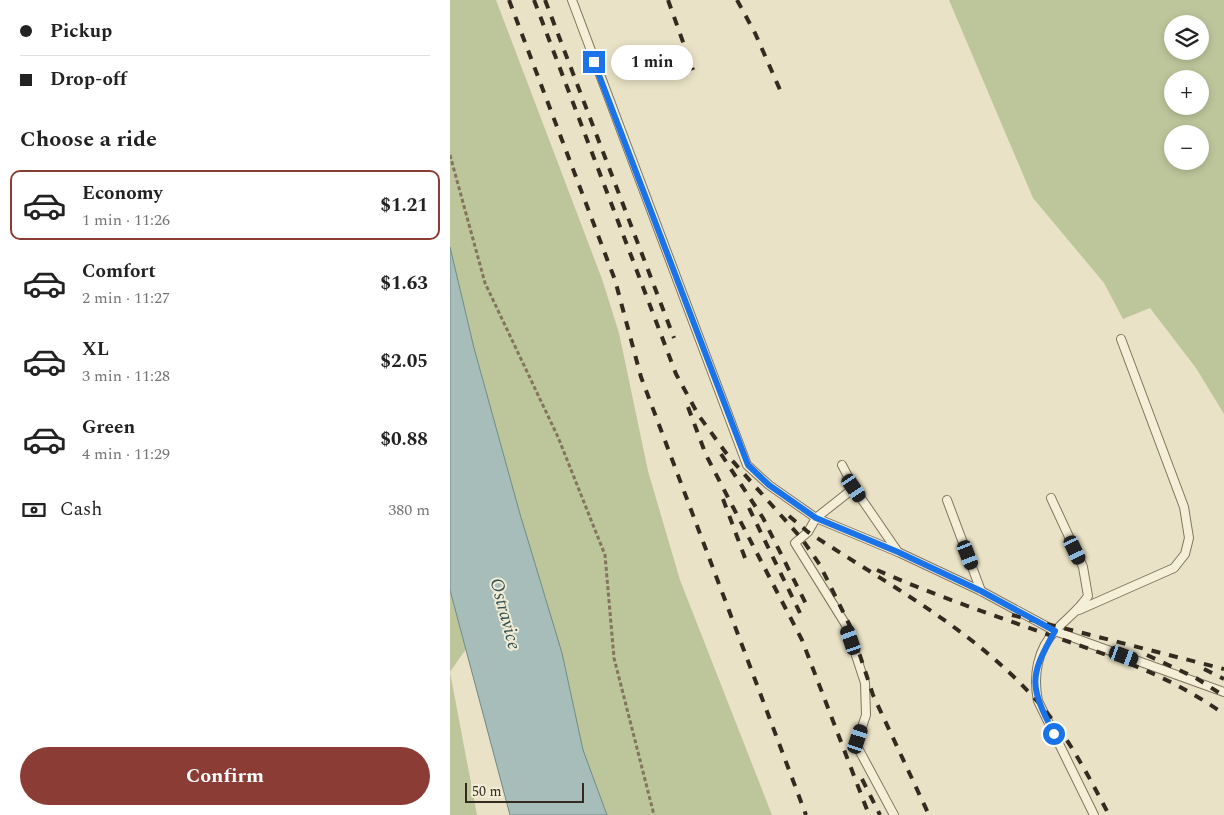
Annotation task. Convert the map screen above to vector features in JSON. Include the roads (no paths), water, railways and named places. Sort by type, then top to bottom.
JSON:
[{"type":"lane","points":[[572,0],[748,465],[769,485],[816,518],[898,552],[981,591],[1055,631],[1224,692]]},
{"type":"lane","points":[[1079,610],[1174,568],[1185,554],[1189,538],[1184,507],[1121,339]]},
{"type":"lane","points":[[842,465],[854,488],[898,552]]},
{"type":"lane","points":[[854,488],[816,518],[808,532],[795,543],[846,625],[866,683],[866,715],[858,739],[858,748],[894,815]]},
{"type":"lane","points":[[1051,498],[1084,567],[1088,596],[1079,610],[1055,631],[1035,670],[1034,684],[1038,702],[1094,815]]},
{"type":"lane","points":[[947,500],[981,591]]},
{"type":"water","name":"Ostravice","points":[[450,247],[474,348],[520,514],[562,653],[583,750],[607,815],[510,815],[450,590]]},
{"type":"railway","points":[[509,0],[615,280],[641,377],[806,815]]},
{"type":"railway","points":[[534,0],[676,374],[699,416],[729,457],[802,539],[820,565],[851,628],[873,695],[929,815]]},
{"type":"railway","points":[[545,0],[674,338]]},
{"type":"railway","points":[[668,0],[693,70]]},
{"type":"railway","points":[[737,0],[755,33],[781,92]]},
{"type":"railway","points":[[688,407],[706,455],[802,640],[869,815]]},
{"type":"railway","points":[[721,454],[763,518],[808,608]]},
{"type":"railway","points":[[723,499],[745,558]]},
{"type":"railway","points":[[749,508],[800,613]]},
{"type":"railway","points":[[789,516],[808,532],[957,629],[1011,675],[1036,700],[1058,727],[1085,770],[1109,815]]},
{"type":"railway","points":[[877,570],[941,596],[1141,668],[1182,688],[1224,714]]},
{"type":"railway","points":[[1012,615],[1224,669]]},
{"type":"railway","points":[[1147,655],[1196,678],[1224,696]]},
{"type":"railway","points":[[1204,669],[1224,679]]},
{"type":"railway","points":[[862,779],[880,815]]}]
